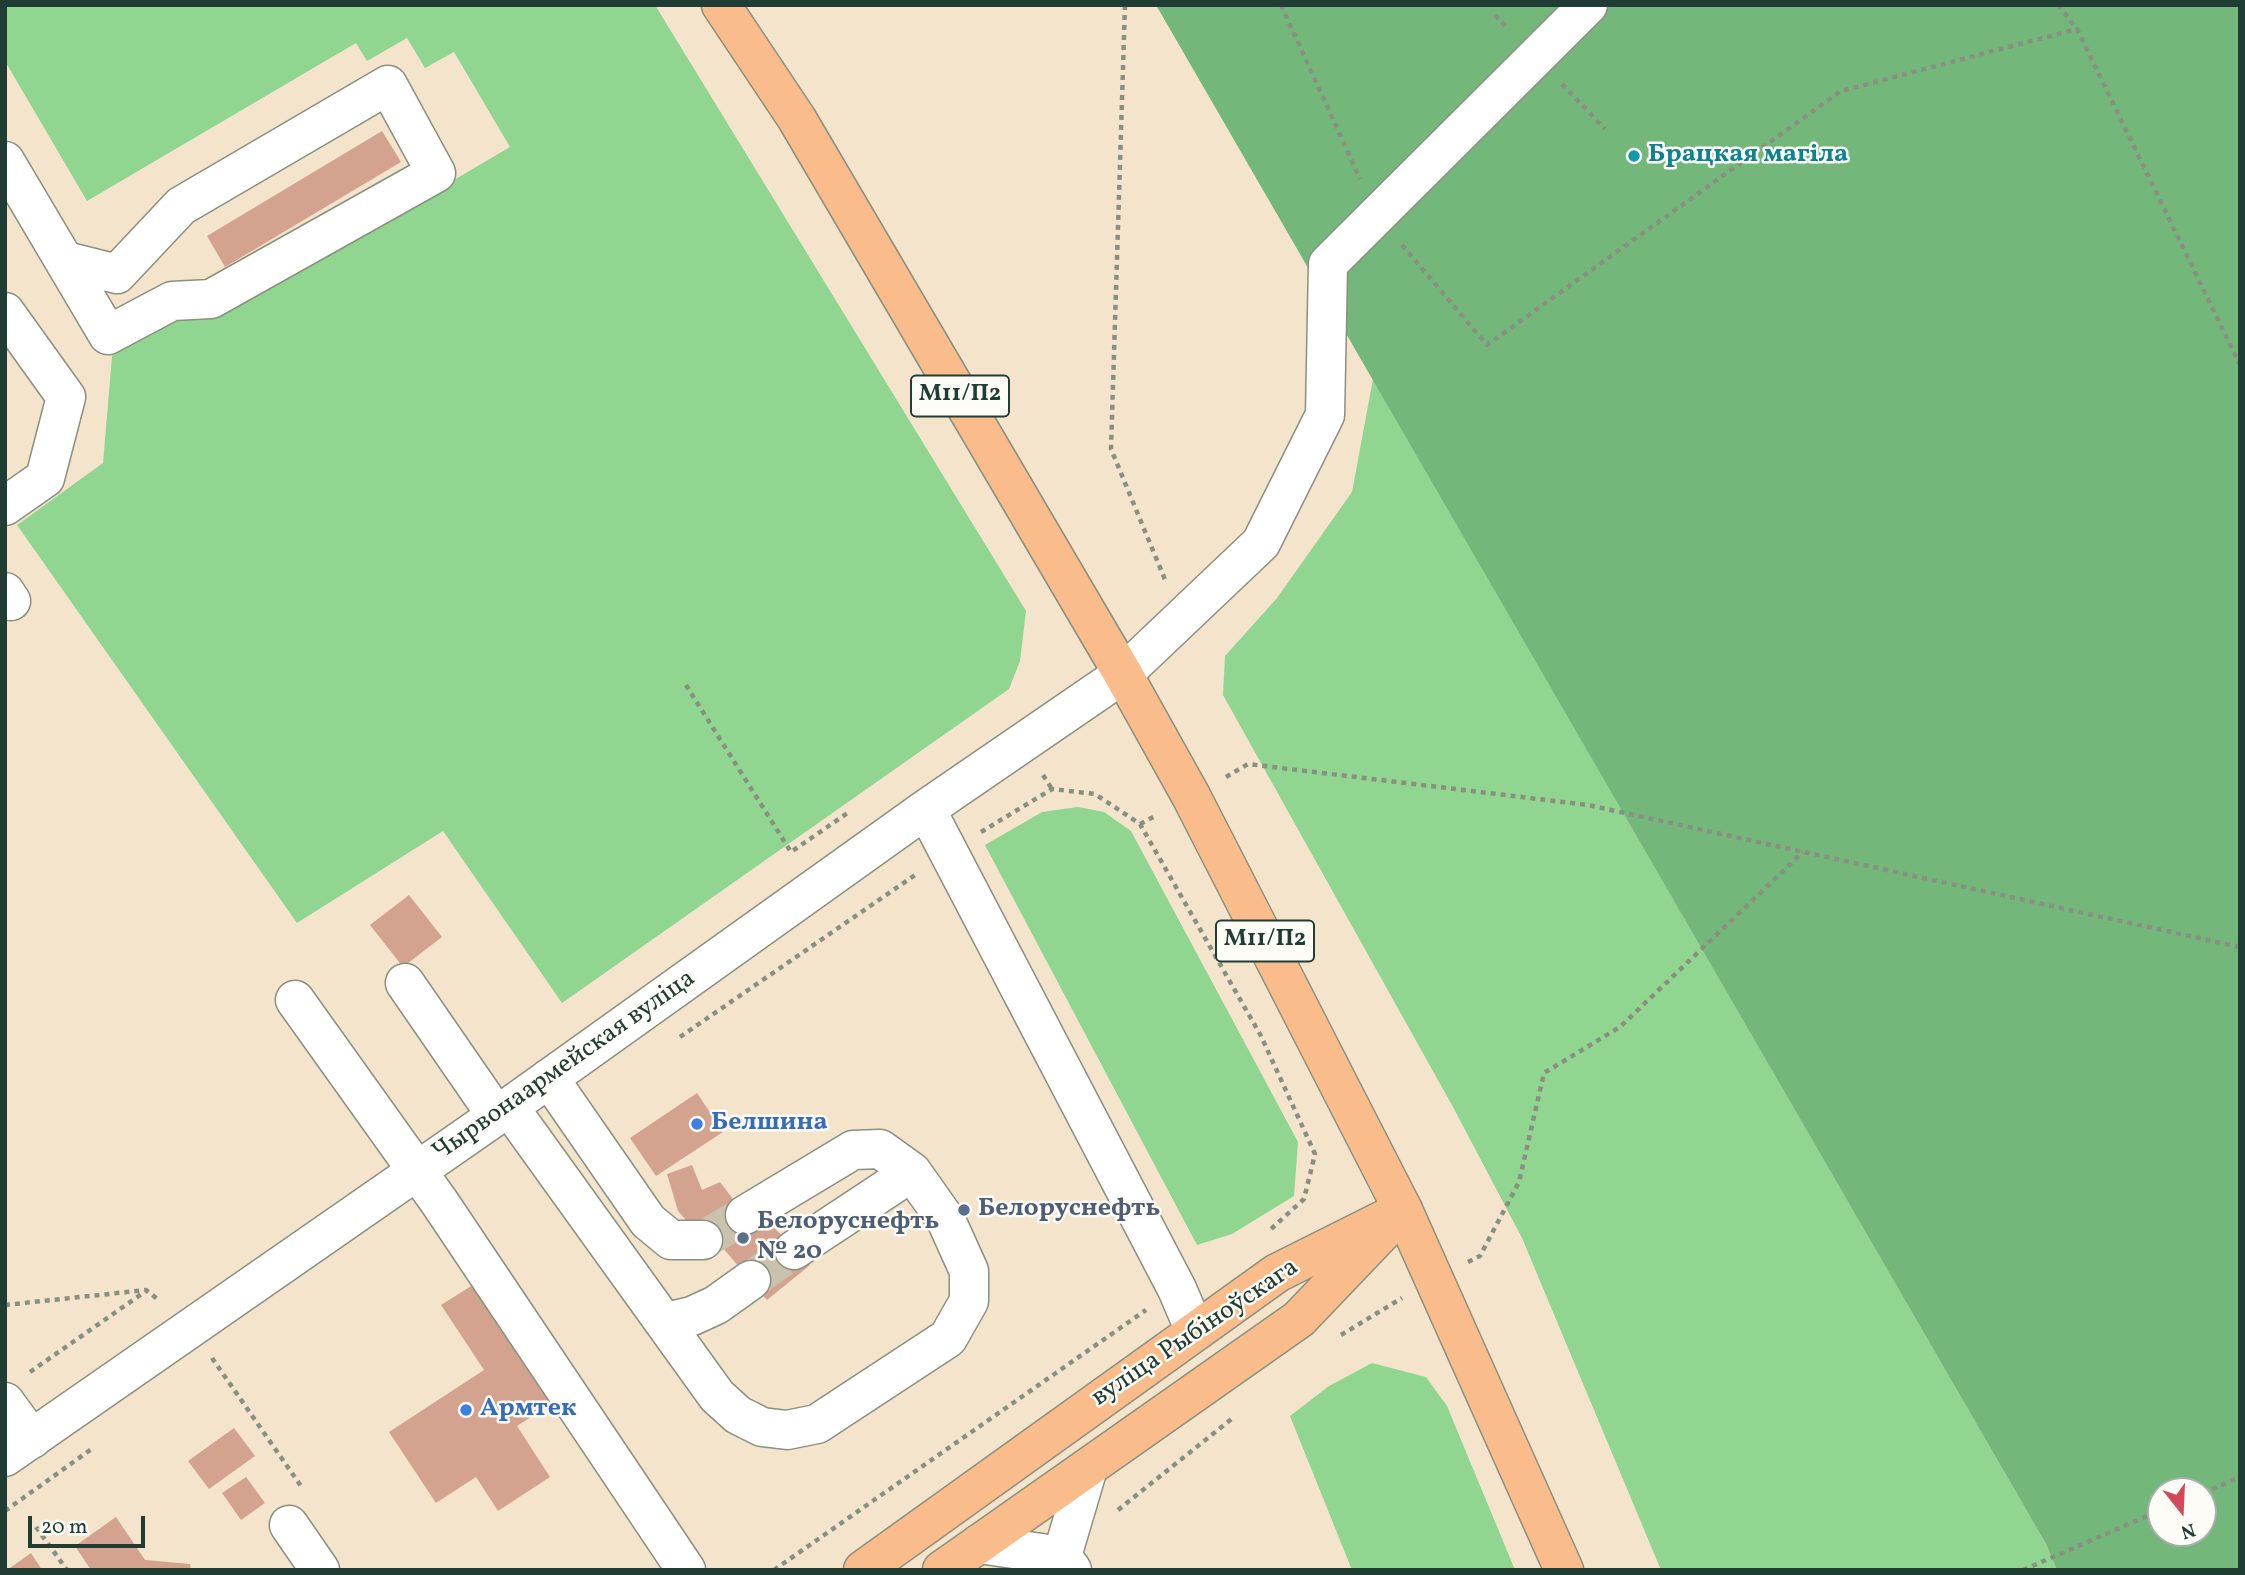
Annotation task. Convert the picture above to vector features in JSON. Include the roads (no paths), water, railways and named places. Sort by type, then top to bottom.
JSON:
[{"type":"main road","name":"М11/П2","points":[[721,5],[797,118],[1123,674],[1191,796],[1403,1210],[1564,1570]]},
{"type":"main road","name":"вуліца Рыбіноўскага","points":[[863,1570],[1277,1273],[1403,1210]]},
{"type":"main road","name":"вуліца Рыбіноўскага","points":[[942,1570],[1299,1319],[1403,1210]]},
{"type":"street","name":"Чырвонаармейская вуліца","points":[[19,1448],[550,1078],[926,809],[1123,674],[1261,543],[1325,415],[1328,264],[1588,5]]},
{"type":"street","points":[[5,161],[108,335],[172,301],[211,299],[436,173],[388,85],[181,206],[117,274],[65,261]]},
{"type":"street","points":[[5,312],[66,397],[45,478],[5,506]]},
{"type":"street","points":[[926,809],[1177,1289],[1195,1331]]},
{"type":"street","points":[[405,983],[666,1322],[717,1396],[738,1415],[762,1427],[787,1430],[817,1424],[948,1338],[969,1301],[969,1271],[946,1220],[912,1172],[880,1149],[852,1150],[745,1215]]},
{"type":"street","points":[[295,1000],[440,1203],[685,1570]]},
{"type":"street","points":[[550,1078],[648,1220],[671,1240],[703,1240]]},
{"type":"street","points":[[794,1250],[912,1172]]},
{"type":"street","points":[[666,1322],[692,1316],[716,1305],[751,1280]]},
{"type":"street","points":[[16,1388],[19,1448]]},
{"type":"street","points":[[979,1544],[1067,1563],[1088,1468]]},
{"type":"street","points":[[298,1509],[320,1570]]},
{"type":"tunnel","points":[[703,1240],[745,1215]]},
{"type":"tunnel","points":[[751,1280],[794,1250]]},
{"type":"place","name":"Брацкая магіла","points":[[1634,156]]},
{"type":"place","name":"Белшина","points":[[697,1124]]},
{"type":"place","name":"Белоруснефть","points":[[964,1210]]},
{"type":"place","name":"Белоруснефть № 20","points":[[743,1238]]},
{"type":"place","name":"Армтек","points":[[466,1410]]}]
